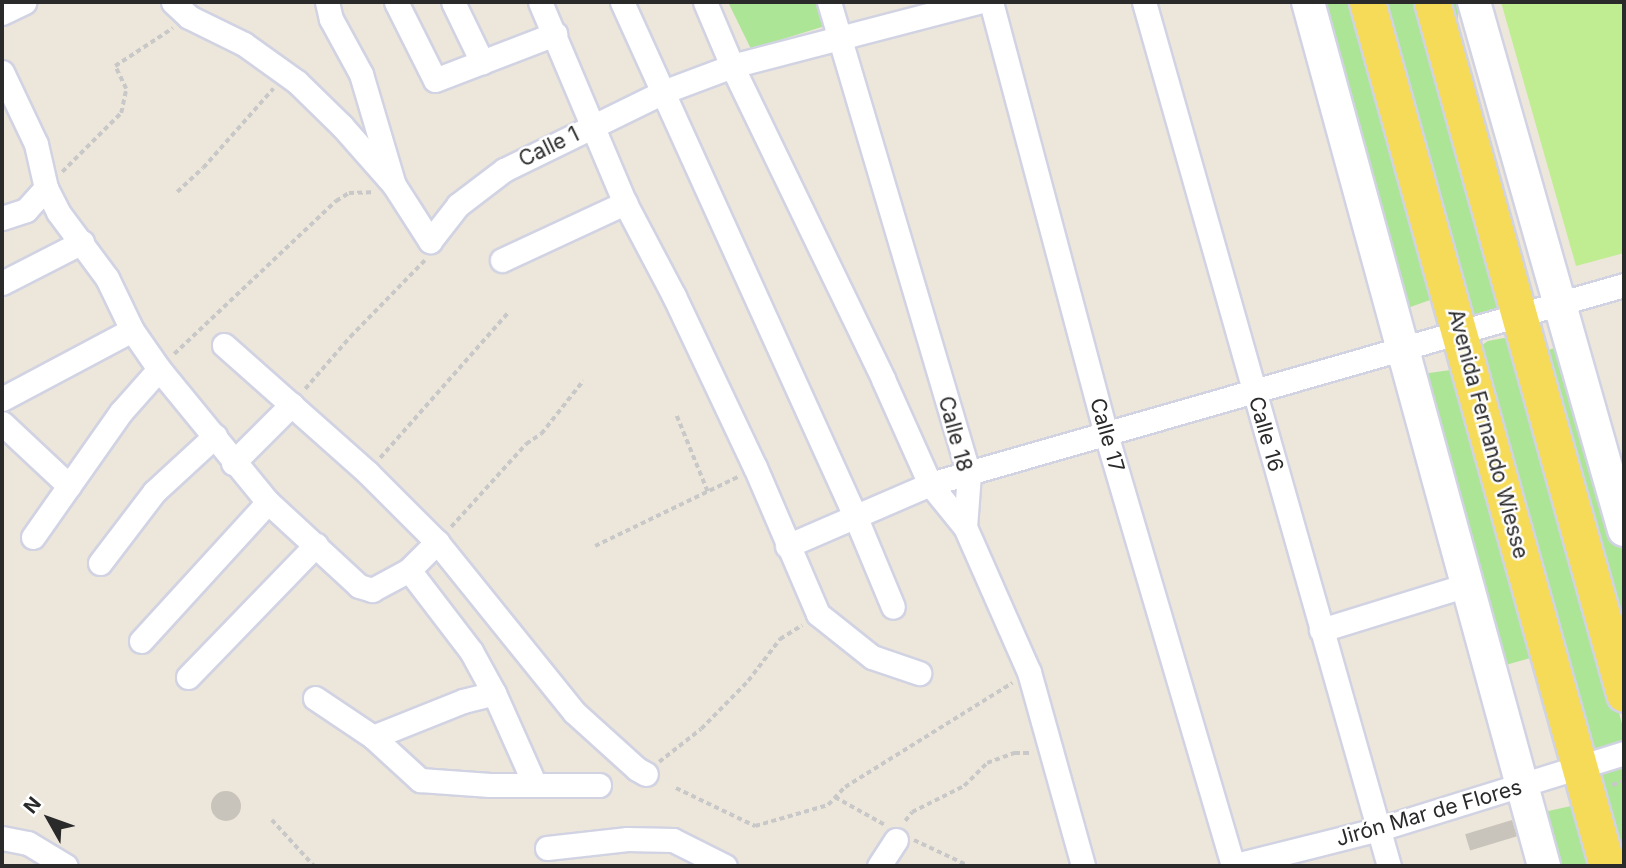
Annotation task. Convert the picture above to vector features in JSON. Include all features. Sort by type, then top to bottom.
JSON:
[{"type":"main road","points":[[1308,2],[1544,866]]},
{"type":"main road","name":"Avenida Fernando Wiesse","points":[[1367,2],[1607,866]]},
{"type":"main road","points":[[1432,2],[1624,694]]},
{"type":"main road","points":[[1474,2],[1624,530]]},
{"type":"street","points":[[2,13],[25,2]]},
{"type":"street","points":[[327,2],[331,19],[361,74],[394,186]]},
{"type":"street","points":[[396,2],[435,80],[555,34]]},
{"type":"street","points":[[453,2],[482,62]]},
{"type":"street","points":[[540,2],[625,203],[674,296],[755,467],[818,614],[872,657],[919,673]]},
{"type":"street","points":[[622,2],[856,518],[893,607]]},
{"type":"street","points":[[705,2],[732,66],[883,379],[930,484],[965,527]]},
{"type":"street","name":"Calle 18","points":[[829,2],[969,474],[965,527],[1029,672],[1083,866]]},
{"type":"street","name":"Calle 1","points":[[430,241],[458,205],[504,170],[663,92],[732,66],[977,2]]},
{"type":"street","name":"Calle 17","points":[[991,2],[1105,434],[1233,866]]},
{"type":"street","name":"Calle 16","points":[[1144,2],[1389,866]]},
{"type":"street","points":[[181,9],[244,44],[286,74],[342,126],[394,186],[430,241]]},
{"type":"street","points":[[2,72],[10,111],[37,144],[46,188],[58,212],[107,278],[132,330],[159,369],[215,436],[233,463],[268,502],[359,586],[372,590],[409,570],[437,542]]},
{"type":"street","points":[[2,218],[26,210],[46,188]]},
{"type":"street","points":[[502,260],[625,203]]},
{"type":"street","points":[[2,283],[82,242]]},
{"type":"street","points":[[787,546],[930,484],[1255,394],[1624,285]]},
{"type":"street","points":[[2,399],[132,330]]},
{"type":"street","points":[[224,345],[368,473],[437,542],[574,712],[646,774]]},
{"type":"street","points":[[33,537],[121,412],[159,369]]},
{"type":"street","points":[[233,463],[292,404]]},
{"type":"street","points":[[2,423],[69,486]]},
{"type":"street","points":[[100,563],[154,492],[215,436]]},
{"type":"street","points":[[141,641],[268,502]]},
{"type":"street","points":[[188,677],[316,545]]},
{"type":"street","points":[[409,570],[471,651],[494,693],[534,783]]},
{"type":"street","points":[[1321,630],[1466,584]]},
{"type":"street","points":[[373,737],[463,701],[494,693]]},
{"type":"street","points":[[315,698],[373,737],[420,780],[490,785],[599,785]]},
{"type":"street","name":"Jirón Mar de Flores","points":[[1233,866],[1379,829],[1522,787],[1624,753]]},
{"type":"street","points":[[879,866],[900,831]]},
{"type":"street","points":[[2,838],[28,843],[66,866]]},
{"type":"street","points":[[547,848],[627,839],[673,840],[725,866]]},
{"type":"path","points":[[46,188],[121,113],[126,89],[115,66],[181,9]]},
{"type":"path","points":[[177,192],[203,168],[286,74]]},
{"type":"path","points":[[159,369],[336,201],[349,193],[373,192],[394,186]]},
{"type":"path","points":[[292,404],[350,337],[426,259],[430,241]]},
{"type":"path","points":[[368,473],[399,432],[508,313]]},
{"type":"path","points":[[437,542],[526,444],[541,434],[583,381]]},
{"type":"path","points":[[677,416],[708,493]]},
{"type":"path","points":[[595,546],[708,493],[755,467]]},
{"type":"path","points":[[646,774],[701,729],[748,681],[780,639],[818,614]]},
{"type":"path","points":[[676,789],[755,826],[828,804],[845,788],[1029,672]]},
{"type":"path","points":[[900,831],[912,812],[964,786],[987,763],[1015,753],[1053,754]]},
{"type":"path","points":[[272,820],[314,866]]},
{"type":"green space","points":[[728,2],[818,2],[825,26],[751,49]]},
{"type":"green space","points":[[1314,2],[1351,2],[1436,293],[1430,300],[1402,310]]},
{"type":"green space","points":[[1381,2],[1418,2],[1503,311],[1473,318],[1466,309]]},
{"type":"green space","points":[[1445,2],[1458,2],[1458,293],[1445,293]]},
{"type":"green space","points":[[1501,2],[1624,2],[1624,253],[1576,266]]},
{"type":"green space","points":[[1504,338],[1513,341],[1520,353],[1624,731],[1624,743],[1593,757],[1479,347],[1488,341]]},
{"type":"green space","points":[[1565,344],[1624,557],[1624,632],[1546,351]]},
{"type":"green space","points":[[1458,369],[1534,657],[1502,666],[1422,380],[1429,373]]},
{"type":"green space","points":[[1624,768],[1624,866],[1614,866],[1594,781],[1603,773]]},
{"type":"green space","points":[[1580,804],[1597,866],[1559,866],[1544,812]]},
{"type":"building","points":[[226,791],[237,795],[241,806],[237,817],[226,821],[215,817],[211,806],[215,795]]},
{"type":"building","points":[[1512,820],[1517,836],[1470,851],[1465,834]]}]
